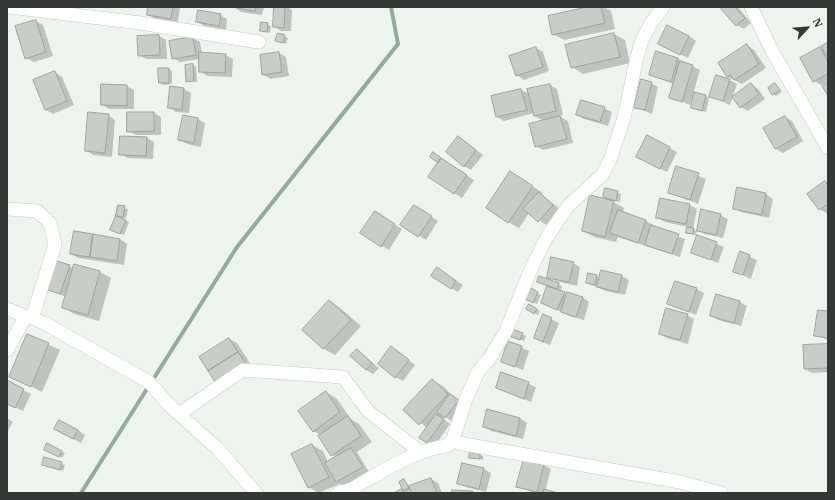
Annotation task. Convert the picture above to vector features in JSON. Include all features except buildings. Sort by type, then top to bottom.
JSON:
[{"type":"street","points":[[9,7],[140,22],[259,42]]},
{"type":"street","points":[[338,493],[355,489],[371,477],[433,447],[447,446],[453,439],[466,399],[478,372],[489,359],[506,331],[531,268],[548,235],[568,205],[602,174],[610,160],[624,118],[642,40],[651,23],[663,7]]},
{"type":"street","points":[[750,7],[772,51],[823,127],[828,148]]},
{"type":"street","points":[[7,209],[37,211],[50,223],[55,245],[29,317],[7,350]]},
{"type":"street","points":[[7,309],[44,323],[149,382],[179,414],[218,449],[256,493]]},
{"type":"street","points":[[179,414],[243,370],[342,377],[368,411],[408,443],[424,452]]},
{"type":"street","points":[[453,439],[458,443],[680,482],[715,492]]},
{"type":"waterway","points":[[81,493],[237,247],[398,44],[391,7]]}]
